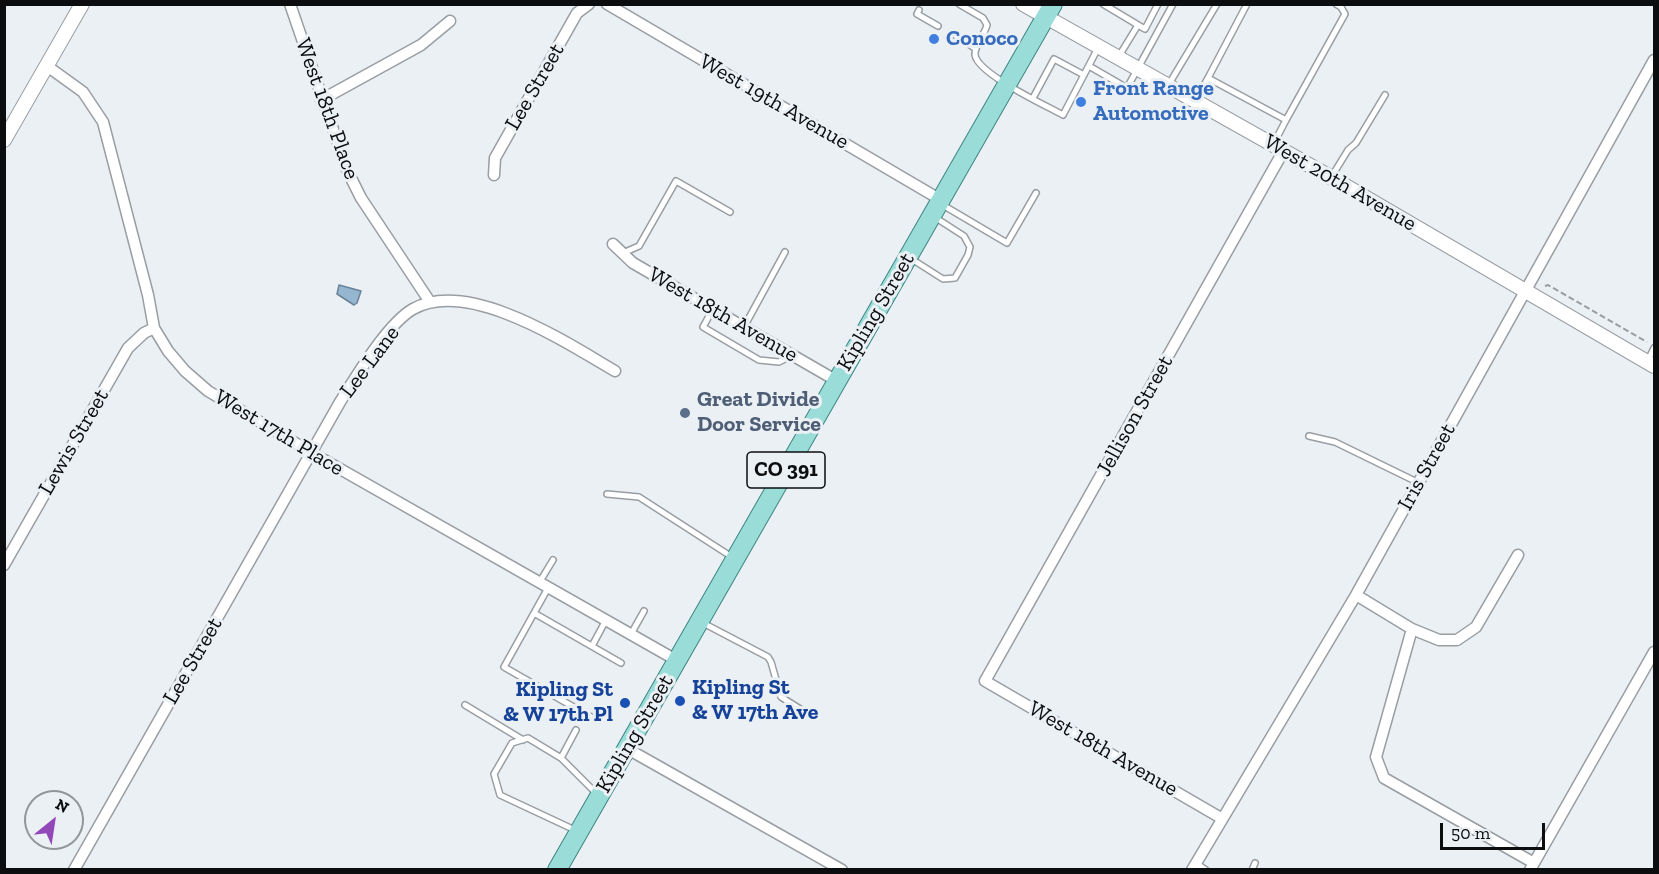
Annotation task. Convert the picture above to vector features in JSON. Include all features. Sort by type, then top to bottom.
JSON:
[{"type":"main road","name":"Kipling Street","points":[[557,870],[1049,11]]},
{"type":"street","points":[[4,140],[82,4]]},
{"type":"street","name":"West 18th Place","points":[[290,4],[321,100],[351,179],[361,198],[430,302]]},
{"type":"street","name":"Lee Street","points":[[494,175],[495,158],[577,13],[588,4]]},
{"type":"street","name":"West 19th Avenue","points":[[607,4],[937,206]]},
{"type":"street","name":"West 20th Avenue","points":[[1023,4],[1049,11],[1099,47],[1279,147],[1651,364]]},
{"type":"street","points":[[321,100],[421,45],[450,21]]},
{"type":"street","name":"Iris Street","points":[[1194,866],[1356,595],[1654,60]]},
{"type":"street","name":"West 17th Place","points":[[47,66],[83,92],[103,122],[145,284],[154,328],[168,351],[185,371],[208,391],[312,453],[676,660]]},
{"type":"street","name":"Jellison Street","points":[[985,681],[1279,147]]},
{"type":"street","name":"West 18th Avenue","points":[[613,244],[633,263],[837,381]]},
{"type":"street","name":"Lee Lane","points":[[312,453],[356,377],[386,335],[411,310],[430,302],[472,303],[516,316],[615,371]]},
{"type":"street","name":"Lewis Street","points":[[4,565],[128,348],[144,333],[154,328]]},
{"type":"street","name":"Lee Street","points":[[74,870],[312,453]]},
{"type":"street","points":[[1356,595],[1412,629],[1439,640],[1457,640],[1476,627],[1518,555]]},
{"type":"street","points":[[1412,629],[1377,757],[1384,778],[1532,866],[1654,651]]},
{"type":"street","name":"West 18th Avenue","points":[[985,681],[1221,818]]},
{"type":"street","points":[[627,748],[842,870]]},
{"type":"lane","points":[[1107,5],[1145,28],[1158,4]]},
{"type":"lane","points":[[1089,66],[1127,88],[1173,4]]},
{"type":"lane","points":[[1168,86],[1217,4]]},
{"type":"lane","points":[[1195,101],[1246,4]]},
{"type":"lane","points":[[1279,147],[1286,120],[1345,14],[1336,4]]},
{"type":"lane","points":[[961,7],[987,25],[986,32],[976,48],[975,56],[984,70],[1063,115],[1099,47]]},
{"type":"lane","points":[[919,10],[917,14],[932,20],[938,26]]},
{"type":"lane","points":[[1118,58],[1138,24]]},
{"type":"lane","points":[[956,36],[967,39],[976,48]]},
{"type":"lane","points":[[1033,98],[1054,59],[1084,75]]},
{"type":"lane","points":[[1208,78],[1286,120]]},
{"type":"lane","points":[[1332,178],[1385,95]]},
{"type":"lane","points":[[622,253],[639,246],[676,181],[730,212]]},
{"type":"lane","points":[[937,206],[1007,243],[1036,194]]},
{"type":"lane","points":[[908,257],[943,279],[955,278],[970,247],[964,236],[937,206]]},
{"type":"lane","points":[[744,327],[785,252]]},
{"type":"lane","points":[[713,309],[703,327],[759,360],[779,362],[792,355]]},
{"type":"lane","points":[[1651,364],[1654,347]]},
{"type":"lane","points":[[1310,436],[1335,442],[1419,483]]},
{"type":"lane","points":[[608,494],[639,497],[735,558]]},
{"type":"lane","points":[[553,560],[534,613],[504,667],[591,717]]},
{"type":"lane","points":[[631,634],[644,611]]},
{"type":"lane","points":[[534,613],[621,663]]},
{"type":"lane","points":[[592,646],[606,620]]},
{"type":"lane","points":[[699,620],[768,657],[782,697],[813,717]]},
{"type":"lane","points":[[465,705],[523,740]]},
{"type":"lane","points":[[561,758],[576,730]]},
{"type":"lane","points":[[578,832],[500,795],[494,774],[512,743],[528,738],[561,758],[599,796]]},
{"type":"lane","points":[[1252,870],[1255,863]]},
{"type":"lane","points":[[1194,866],[1206,870]]},
{"type":"path","points":[[1525,291],[1548,285],[1654,347]]},
{"type":"water","points":[[339,285],[361,291],[357,303],[354,305],[337,294]]},
{"type":"place","name":"Conoco","points":[[934,39]]},
{"type":"place","name":"Front Range Automotive","points":[[1081,102]]},
{"type":"place","name":"Great Divide Door Service","points":[[685,413]]},
{"type":"place","name":"Kipling St & W 17th Ave","points":[[680,701]]},
{"type":"place","name":"Kipling St & W 17th Pl","points":[[625,703]]}]
